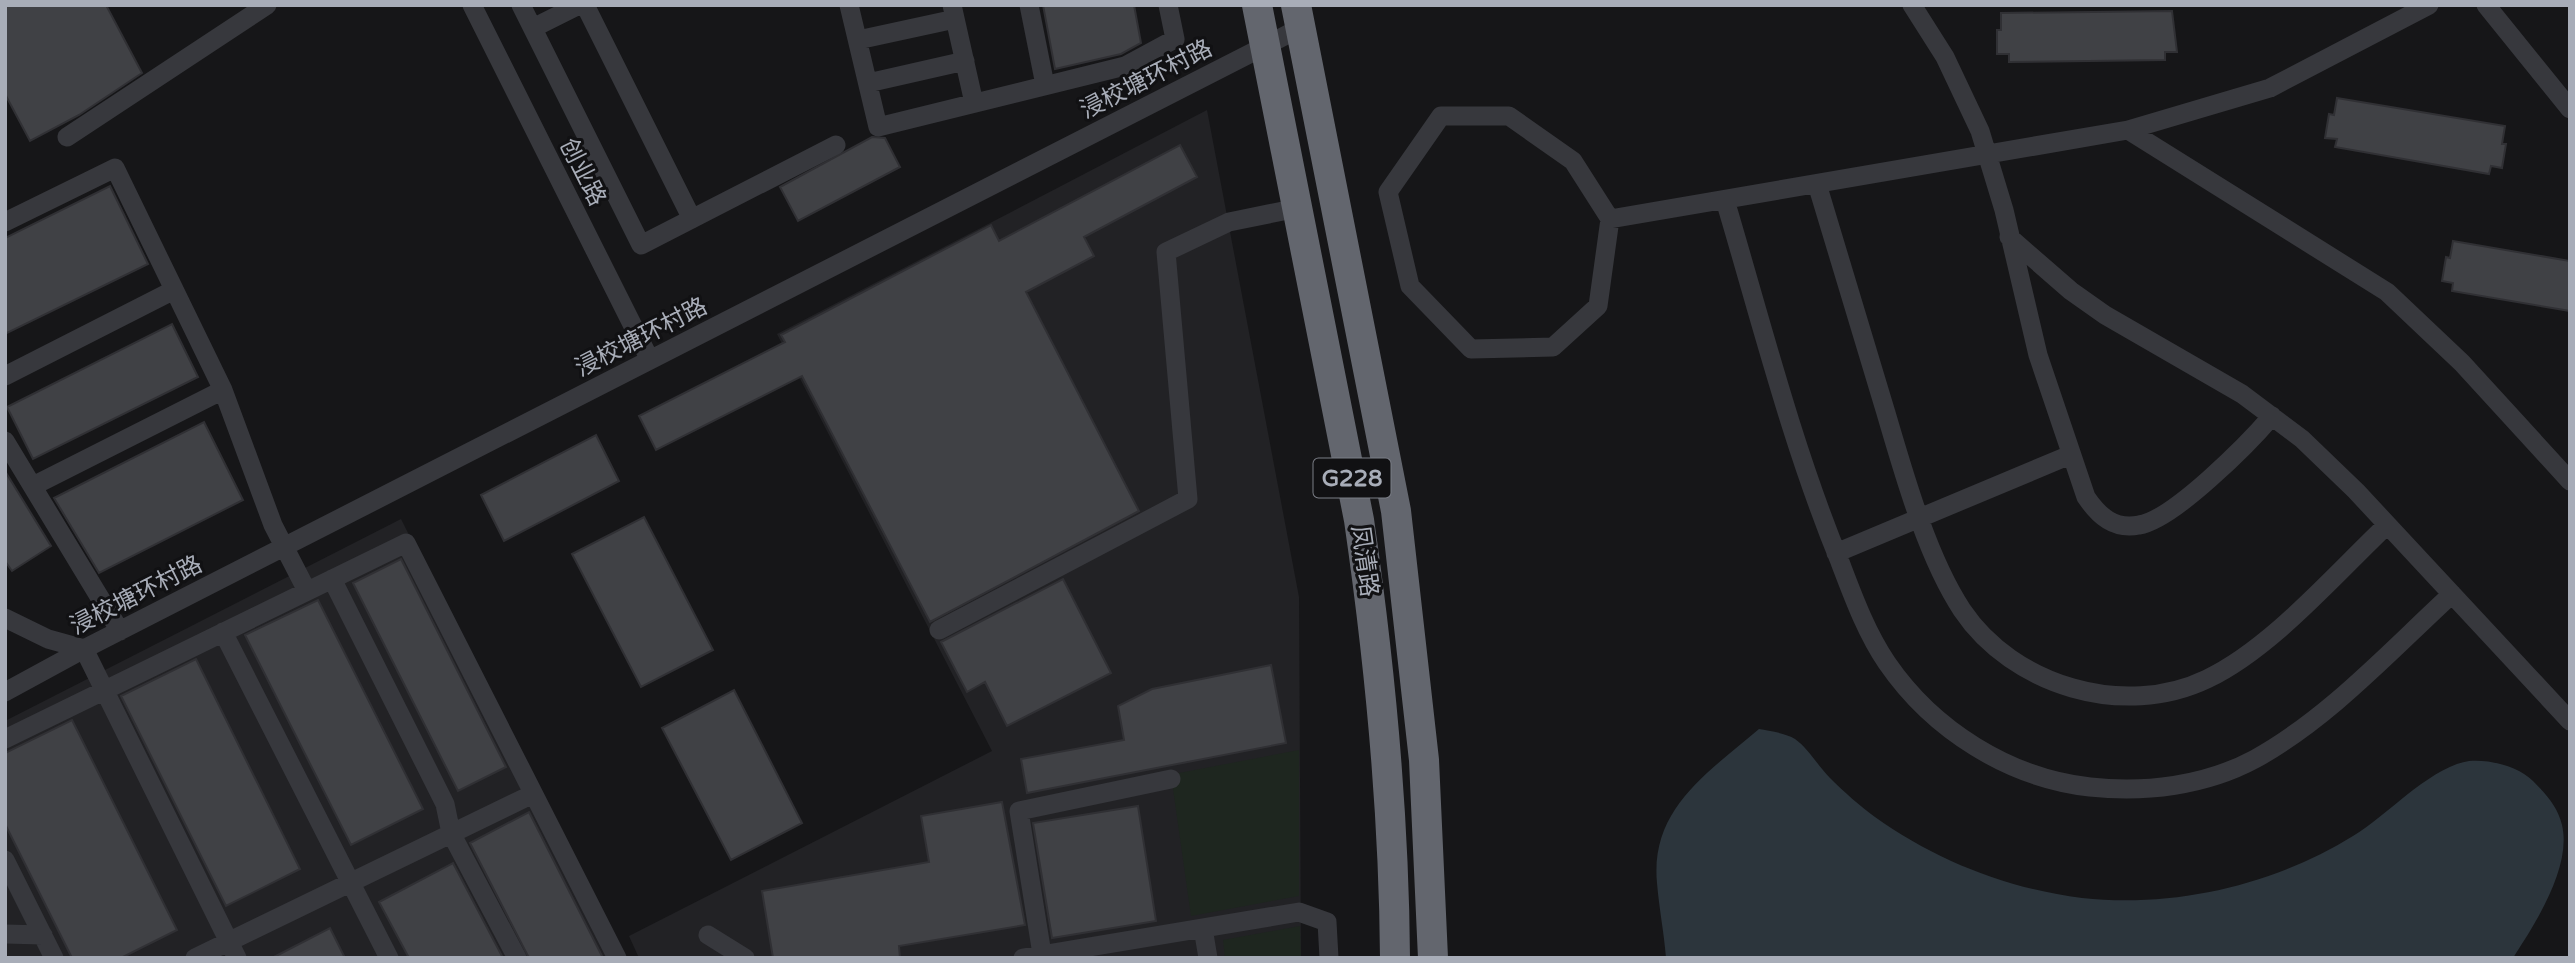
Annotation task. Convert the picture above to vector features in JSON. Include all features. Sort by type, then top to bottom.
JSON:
[{"type":"highway","name":"凤清路","points":[[1256,5],[1345,438],[1371,601],[1388,806],[1395,958]]},
{"type":"highway","name":"凤清路","points":[[1298,17],[1396,511],[1424,760],[1433,958]]},
{"type":"street","points":[[66,137],[267,5]]},
{"type":"street","name":"创业路","points":[[472,5],[650,360]]},
{"type":"street","points":[[521,5],[641,245],[836,145]]},
{"type":"street","points":[[533,28],[579,5]]},
{"type":"street","points":[[585,5],[692,219]]},
{"type":"street","points":[[849,5],[878,127],[1125,66],[1175,39],[1168,5]]},
{"type":"street","points":[[1029,5],[1045,85]]},
{"type":"street","points":[[1912,5],[1958,81],[1988,156],[2038,355],[2070,456],[2086,497],[2099,515],[2119,525],[2141,526],[2209,479],[2272,416]]},
{"type":"street","points":[[1610,219],[2128,130],[2270,88],[2429,5]]},
{"type":"street","points":[[2486,5],[2570,109]]},
{"type":"street","points":[[858,40],[953,12],[974,103]]},
{"type":"street","name":"浸校塘环村路","points":[[7,689],[1265,46],[1298,17]]},
{"type":"street","points":[[868,83],[965,61]]},
{"type":"street","points":[[1441,116],[1509,116],[1573,161],[1610,219],[1598,306],[1553,347],[1471,349],[1410,286],[1388,192],[1441,116]]},
{"type":"street","points":[[2128,130],[2388,292],[2462,363],[2570,481]]},
{"type":"street","points":[[5,222],[115,168],[223,390],[284,547],[307,591]]},
{"type":"street","points":[[1817,184],[1906,480],[1944,576],[1963,610],[1988,640],[2018,664],[2053,682],[2090,693],[2129,696],[2167,692],[2205,680],[2239,662],[2388,525]]},
{"type":"street","points":[[1725,200],[1817,506],[1864,622],[1886,662],[1914,698],[1948,729],[1986,754],[2028,773],[2072,785],[2118,790],[2164,788],[2208,778],[2251,761],[2291,738],[2452,594]]},
{"type":"street","points":[[939,630],[1188,499],[1166,252],[1229,222],[1298,208]]},
{"type":"street","points":[[2008,237],[2071,291],[2105,315],[2210,375],[2272,416],[2330,464],[2570,721]]},
{"type":"street","points":[[5,376],[174,290]]},
{"type":"street","points":[[33,486],[223,390]]},
{"type":"street","points":[[5,440],[120,631]]},
{"type":"street","points":[[1836,553],[2070,456]]},
{"type":"street","points":[[5,739],[406,543],[617,958]]},
{"type":"street","points":[[332,579],[444,804],[451,833],[517,958]]},
{"type":"street","points":[[5,618],[48,639],[84,649],[233,950]]},
{"type":"street","points":[[223,632],[389,958]]},
{"type":"street","points":[[1171,779],[1018,811],[1032,956],[1299,912],[1326,922],[1329,958]]},
{"type":"street","points":[[195,958],[233,950],[351,882],[533,794]]},
{"type":"street","points":[[5,860],[54,958]]},
{"type":"street","points":[[1203,928],[1208,958]]},
{"type":"street","points":[[5,934],[43,936]]},
{"type":"street","points":[[708,935],[745,958]]},
{"type":"shaded area","points":[[1207,110],[1299,597],[1301,958],[639,958],[629,936],[992,751],[777,334]]},
{"type":"shaded area","points":[[401,519],[622,958],[5,958],[5,721]]},
{"type":"shaded area","points":[[1759,729],[1795,739],[1858,804],[1922,847],[2000,880],[2054,894],[2117,900],[2152,899],[2188,896],[2257,880],[2290,868],[2353,836],[2439,772],[2469,761],[2494,762],[2511,768],[2527,776],[2538,786],[2551,801],[2560,818],[2564,841],[2562,859],[2550,894],[2513,958],[1666,958],[1657,883],[1657,857],[1663,833],[1687,794]]},
{"type":"shaded area","points":[[1299,750],[1299,896],[1191,916],[1173,789],[1179,773]]},
{"type":"shaded area","points":[[1300,926],[1301,958],[1225,958],[1223,940]]},
{"type":"building","points":[[5,5],[106,5],[142,73],[79,115],[30,141],[5,94]]},
{"type":"building","points":[[1043,5],[1134,5],[1141,43],[1121,54],[1055,69]]},
{"type":"building","points":[[2172,11],[2177,52],[2165,52],[2165,60],[2009,62],[2009,54],[1997,54],[1997,30],[2001,30],[2001,13]]},
{"type":"building","points":[[2337,98],[2505,126],[2502,144],[2506,144],[2502,168],[2491,166],[2489,174],[2335,147],[2337,139],[2325,138],[2329,114],[2334,115]]},
{"type":"building","points":[[872,137],[885,138],[900,167],[798,221],[780,187]]},
{"type":"building","points":[[1180,145],[1197,177],[1084,237],[1094,256],[1026,292],[1139,511],[930,622],[802,376],[656,450],[639,416],[785,342],[781,335],[991,225],[999,241]]},
{"type":"building","points":[[110,186],[148,264],[5,334],[5,238]]},
{"type":"building","points":[[2453,241],[2570,261],[2570,311],[2452,291],[2453,283],[2442,281],[2446,257],[2450,258]]},
{"type":"building","points":[[172,324],[198,377],[33,459],[7,407]]},
{"type":"building","points":[[204,422],[243,500],[99,573],[54,498]]},
{"type":"building","points":[[596,435],[619,481],[504,541],[481,495]]},
{"type":"building","points":[[5,471],[51,546],[12,571],[5,561]]},
{"type":"building","points":[[644,517],[713,650],[641,687],[572,554]]},
{"type":"building","points":[[401,559],[506,767],[458,791],[353,583]]},
{"type":"building","points":[[1063,579],[1111,673],[1007,726],[985,682],[967,692],[941,642]]},
{"type":"building","points":[[318,600],[423,809],[351,845],[245,635]]},
{"type":"building","points":[[196,659],[300,869],[226,906],[121,696]]},
{"type":"building","points":[[1271,665],[1286,743],[1027,793],[1021,759],[1124,740],[1118,706],[1152,689]]},
{"type":"building","points":[[734,690],[802,823],[731,860],[662,728]]},
{"type":"building","points":[[72,720],[177,930],[121,958],[72,958],[5,824],[5,753]]},
{"type":"building","points":[[1002,802],[1025,925],[899,946],[900,958],[773,958],[762,891],[929,862],[921,816]]},
{"type":"building","points":[[1138,806],[1156,921],[1052,938],[1033,823]]},
{"type":"building","points":[[529,812],[603,958],[529,958],[470,843]]},
{"type":"building","points":[[453,863],[503,958],[409,958],[379,902]]},
{"type":"building","points":[[330,928],[345,958],[272,958]]}]
